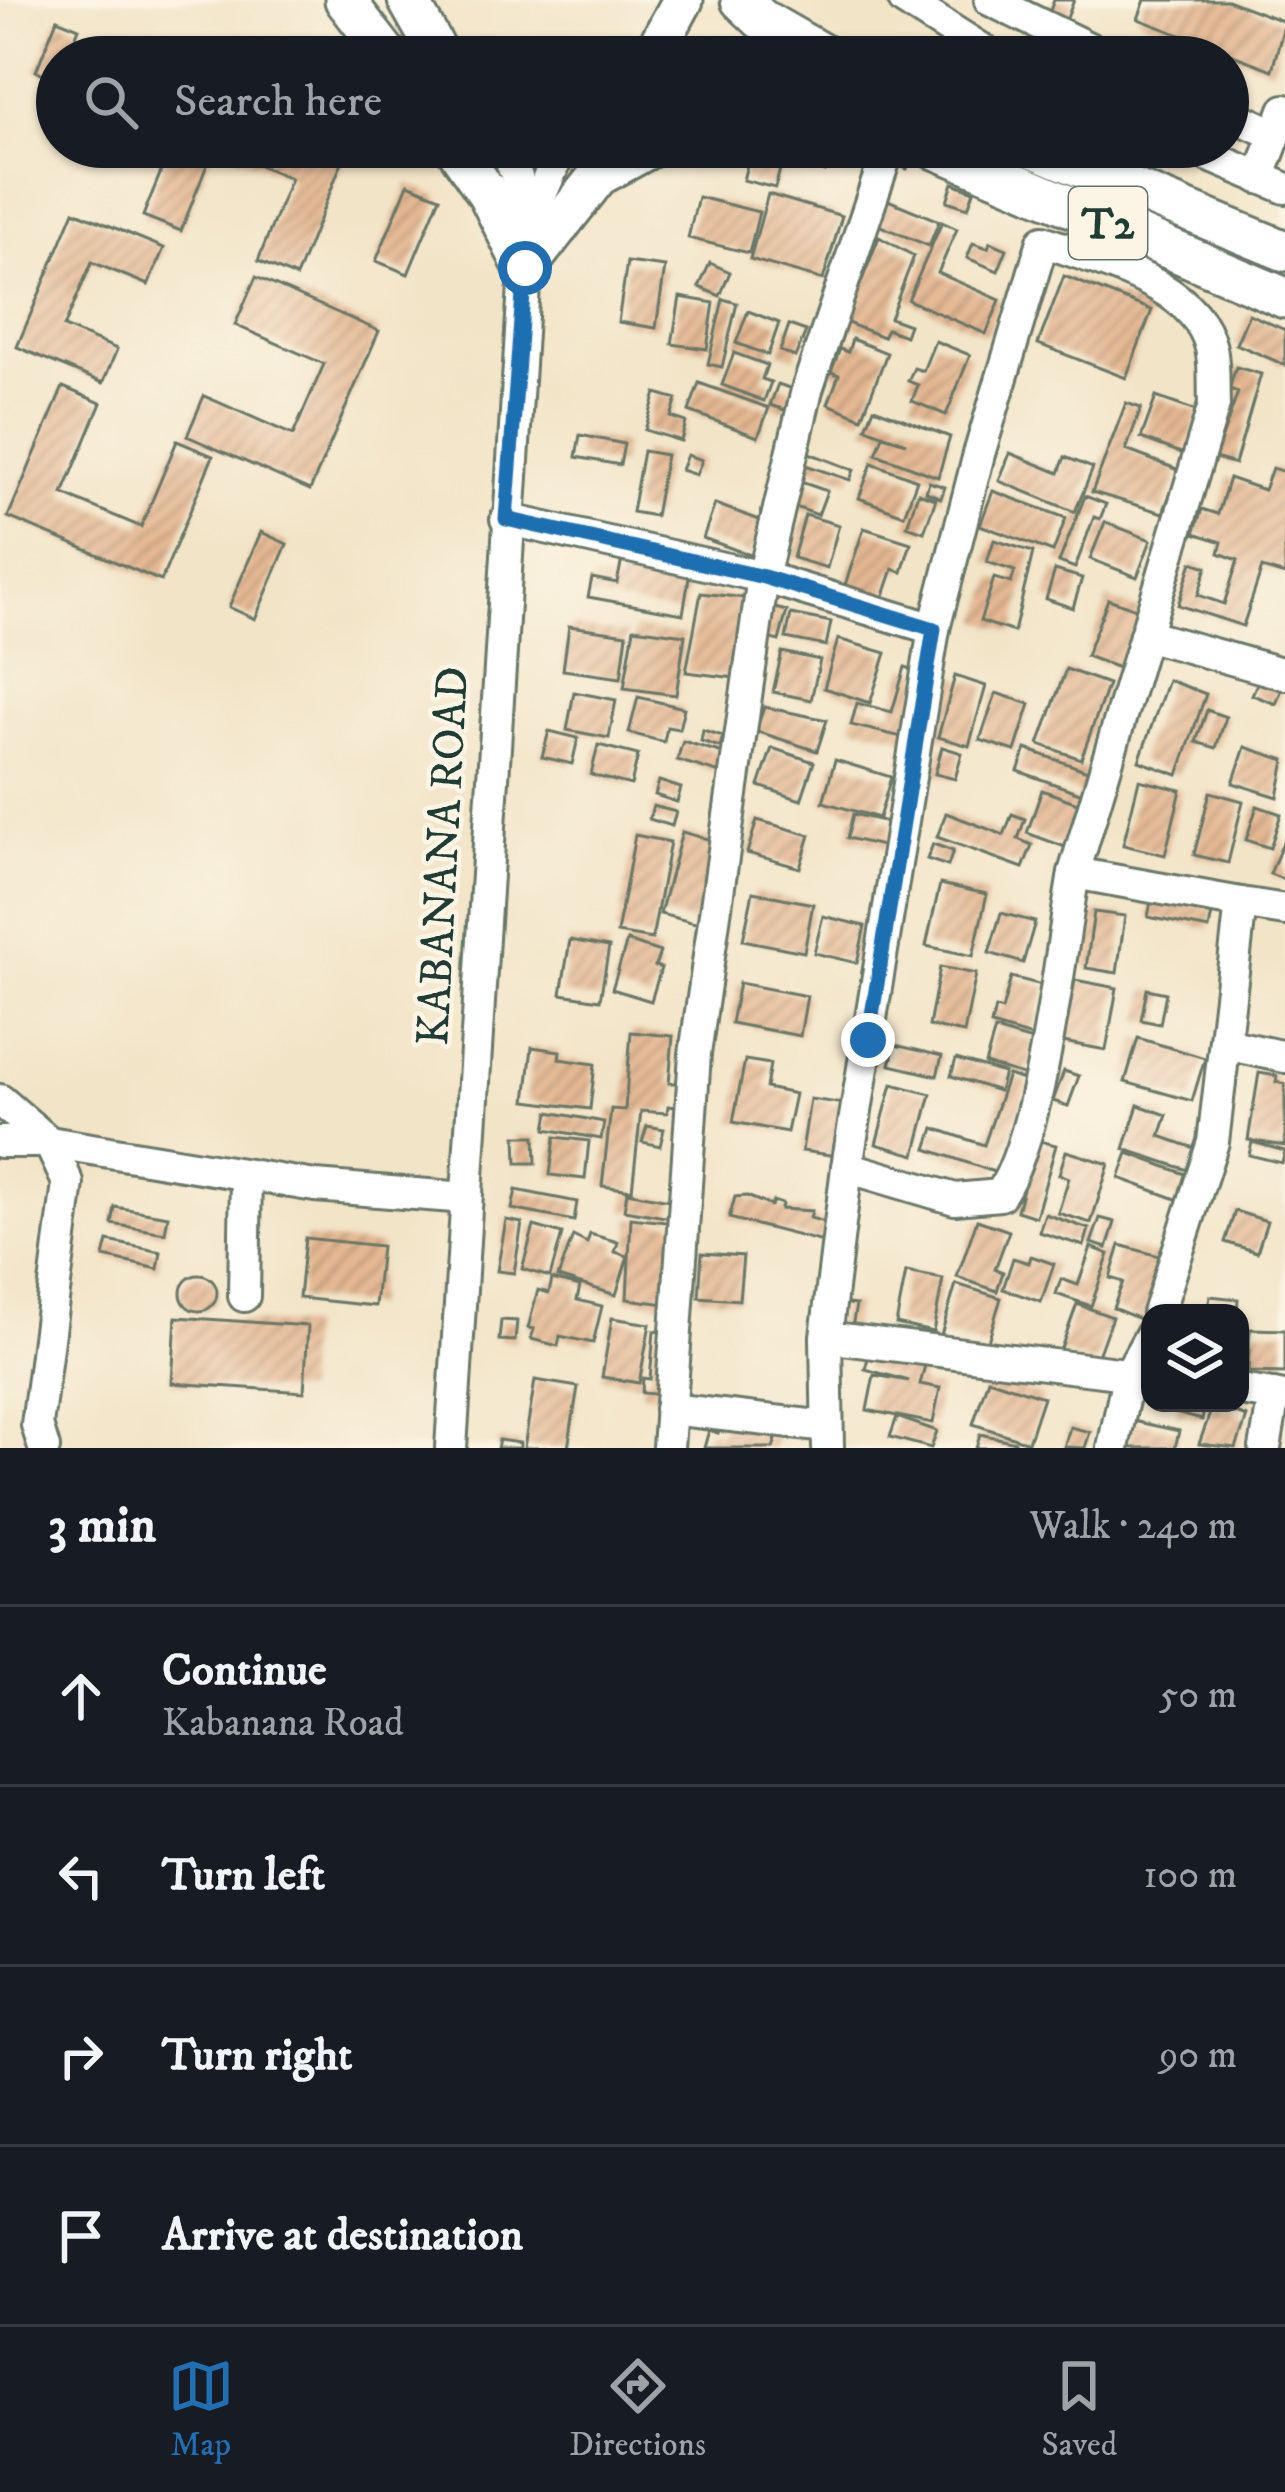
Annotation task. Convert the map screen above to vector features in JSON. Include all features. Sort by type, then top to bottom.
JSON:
[{"type":"main road","points":[[345,0],[373,36]]},
{"type":"main road","points":[[408,0],[428,36]]},
{"type":"main road","points":[[663,36],[683,0]]},
{"type":"main road","points":[[741,0],[761,19],[791,36]]},
{"type":"main road","points":[[470,168],[525,252],[598,176],[613,168]]},
{"type":"main road","name":"T2","points":[[980,168],[1285,298]]},
{"type":"main road","name":"T2","points":[[1083,168],[1285,251]]},
{"type":"street","points":[[904,0],[961,36]]},
{"type":"street","points":[[990,0],[1064,36]]},
{"type":"street","points":[[1237,168],[1272,183],[1279,122],[1249,117]]},
{"type":"street","points":[[513,168],[525,252]]},
{"type":"street","points":[[525,252],[541,184],[550,168]]},
{"type":"street","points":[[668,1448],[679,1348],[677,1281],[695,1054],[764,577],[807,390],[882,168]]},
{"type":"street","points":[[670,1409],[827,1438],[826,1337],[847,1168],[934,629],[979,454],[1043,241],[1152,282],[1192,314],[1211,345],[1214,405],[1074,873],[1016,1171],[1000,1195],[955,1199],[847,1168]]},
{"type":"street","name":"KABANANA ROAD","points":[[451,1448],[525,252]]},
{"type":"street","points":[[506,519],[764,577],[934,629]]},
{"type":"street","points":[[1145,634],[1285,674]]},
{"type":"street","points":[[1074,873],[1285,910]]},
{"type":"street","points":[[1161,1304],[1204,1180],[1226,1044],[1241,903]]},
{"type":"street","points":[[1226,1044],[1285,1057]]},
{"type":"street","points":[[0,1100],[49,1142],[68,1184],[37,1425],[44,1448]]},
{"type":"street","points":[[0,1142],[49,1142],[315,1186],[466,1198]]},
{"type":"street","points":[[244,1297],[246,1175]]},
{"type":"street","points":[[826,1337],[1139,1377],[1113,1448]]},
{"type":"street","points":[[1249,1391],[1279,1396],[1265,1448]]},
{"type":"building","points":[[1054,0],[1074,0],[1065,23],[1048,16]]},
{"type":"building","points":[[1145,0],[1227,0],[1285,22],[1272,70],[1249,61],[1249,36],[1183,36],[1138,19]]},
{"type":"building","points":[[57,19],[79,28],[76,36],[50,36]]},
{"type":"building","points":[[162,168],[206,168],[181,231],[143,216]]},
{"type":"building","points":[[266,168],[340,168],[296,277],[258,261],[291,178]]},
{"type":"building","points":[[746,168],[780,168],[775,188],[743,180]]},
{"type":"building","points":[[953,183],[974,191],[968,208],[947,201]]},
{"type":"building","points":[[408,184],[440,197],[408,274],[376,261]]},
{"type":"building","points":[[768,194],[842,216],[823,280],[750,259]]},
{"type":"building","points":[[698,197],[759,212],[749,253],[688,238]]},
{"type":"building","points":[[883,198],[939,221],[929,246],[873,223]]},
{"type":"building","points":[[74,211],[164,248],[148,285],[92,262],[64,327],[117,349],[103,383],[17,347]]},
{"type":"building","points":[[942,222],[957,229],[938,273],[1000,300],[986,334],[908,300]]},
{"type":"building","points":[[879,237],[914,256],[890,318],[909,325],[905,336],[887,329],[883,337],[837,319],[845,300],[853,303]]},
{"type":"building","points":[[990,242],[1007,249],[998,271],[967,258],[973,243],[988,248]]},
{"type":"building","points":[[627,262],[665,267],[656,328],[618,322]]},
{"type":"building","points":[[710,263],[730,272],[720,296],[699,287]]},
{"type":"building","points":[[1064,276],[1152,310],[1126,378],[1038,344]]},
{"type":"building","points":[[256,277],[379,331],[310,490],[187,436],[204,396],[293,435],[324,364],[235,325]]},
{"type":"building","points":[[680,297],[714,303],[707,349],[672,344]]},
{"type":"building","points":[[723,299],[737,303],[722,367],[708,364]]},
{"type":"building","points":[[748,311],[779,323],[768,355],[736,343]]},
{"type":"building","points":[[1249,314],[1285,330],[1285,365],[1236,344]]},
{"type":"building","points":[[789,325],[806,331],[795,357],[780,351]]},
{"type":"building","points":[[852,339],[887,353],[862,418],[828,404],[839,375],[831,372],[840,349],[848,352]]},
{"type":"building","points":[[935,341],[970,355],[946,415],[912,401],[918,385],[908,381],[914,368],[923,371]]},
{"type":"building","points":[[734,353],[767,365],[762,379],[771,382],[764,401],[722,385]]},
{"type":"building","points":[[1236,367],[1261,374],[1235,464],[1215,458],[1238,392],[1229,389]]},
{"type":"building","points":[[699,383],[769,408],[758,437],[689,411]]},
{"type":"building","points":[[778,384],[792,389],[785,410],[770,405]]},
{"type":"building","points":[[63,387],[101,403],[63,494],[141,527],[177,441],[213,456],[161,581],[8,517]]},
{"type":"building","points":[[656,393],[677,399],[671,417],[686,422],[681,441],[645,430]]},
{"type":"building","points":[[1156,397],[1199,412],[1184,454],[1141,438]]},
{"type":"building","points":[[1126,403],[1141,408],[1126,450],[1179,470],[1163,513],[1092,492]]},
{"type":"building","points":[[874,408],[950,437],[938,477],[876,454],[883,436],[906,443],[866,428]]},
{"type":"building","points":[[580,435],[624,444],[620,465],[576,457]]},
{"type":"building","points":[[643,451],[666,455],[655,516],[632,512]]},
{"type":"building","points":[[809,453],[854,470],[850,480],[805,465]]},
{"type":"building","points":[[1010,453],[1059,473],[1065,457],[1093,468],[1075,512],[999,481]]},
{"type":"building","points":[[687,455],[702,460],[696,475],[681,470]]},
{"type":"building","points":[[872,463],[917,480],[904,515],[859,498]]},
{"type":"building","points":[[1272,468],[1285,472],[1285,575],[1262,568],[1243,626],[1178,605],[1192,562],[1207,567],[1198,595],[1224,604],[1238,560],[1219,553],[1222,542],[1194,533],[1202,509],[1218,514],[1229,478],[1264,490]]},
{"type":"building","points":[[792,479],[827,491],[818,515],[784,503]]},
{"type":"building","points":[[929,482],[945,487],[941,498],[926,492]]},
{"type":"building","points":[[993,491],[1066,518],[1053,552],[980,525]]},
{"type":"building","points":[[918,493],[936,499],[924,532],[907,526]]},
{"type":"building","points":[[1085,496],[1106,504],[1100,519],[1094,517],[1075,568],[1059,562]]},
{"type":"building","points":[[715,504],[765,522],[753,556],[703,538]]},
{"type":"building","points":[[805,515],[839,525],[827,568],[793,558]]},
{"type":"building","points":[[1105,522],[1151,540],[1137,577],[1090,559]]},
{"type":"building","points":[[864,528],[911,543],[902,572],[893,569],[881,604],[843,591]]},
{"type":"building","points":[[261,532],[287,544],[255,619],[229,607]]},
{"type":"building","points":[[994,540],[1033,552],[1014,632],[980,621],[994,578],[1011,583],[1015,571],[987,562]]},
{"type":"building","points":[[622,559],[690,572],[683,614],[588,597],[592,578],[617,583]]},
{"type":"building","points":[[1055,570],[1082,578],[1073,608],[1046,599]]},
{"type":"building","points":[[701,593],[755,599],[744,679],[686,672]]},
{"type":"building","points":[[1108,599],[1142,611],[1121,669],[1086,656]]},
{"type":"building","points":[[767,606],[787,611],[779,641],[759,636]]},
{"type":"building","points":[[791,614],[831,622],[826,646],[786,638]]},
{"type":"building","points":[[569,626],[627,634],[621,678],[563,670]]},
{"type":"building","points":[[634,628],[685,635],[676,695],[624,688]]},
{"type":"building","points":[[838,639],[886,653],[870,703],[824,688]]},
{"type":"building","points":[[782,652],[820,660],[811,700],[773,692]]},
{"type":"building","points":[[905,667],[923,672],[910,739],[851,725],[857,703],[892,712]]},
{"type":"building","points":[[1066,669],[1108,684],[1081,759],[1039,744]]},
{"type":"building","points":[[1262,672],[1285,681],[1276,704],[1252,695]]},
{"type":"building","points":[[955,676],[986,686],[969,746],[938,737]]},
{"type":"building","points":[[1168,680],[1206,694],[1178,775],[1139,761]]},
{"type":"building","points":[[574,692],[616,700],[609,738],[567,730]]},
{"type":"building","points":[[996,693],[1030,704],[1015,751],[980,740]]},
{"type":"building","points":[[638,697],[684,708],[679,729],[667,727],[664,742],[629,733]]},
{"type":"building","points":[[764,707],[827,720],[817,751],[756,731]]},
{"type":"building","points":[[1207,710],[1226,717],[1216,748],[1196,742]]},
{"type":"building","points":[[703,730],[723,736],[720,747],[701,741]]},
{"type":"building","points":[[549,731],[578,738],[572,764],[542,757]]},
{"type":"building","points":[[683,741],[726,754],[720,773],[677,760]]},
{"type":"building","points":[[598,745],[638,755],[631,785],[591,775]]},
{"type":"building","points":[[942,747],[962,753],[955,779],[935,774]]},
{"type":"building","points":[[1245,747],[1285,760],[1278,797],[1233,783]]},
{"type":"building","points":[[772,748],[814,762],[801,800],[759,786]]},
{"type":"building","points":[[1026,749],[1099,775],[1091,797],[1018,771]]},
{"type":"building","points":[[835,760],[891,777],[879,818],[823,802]]},
{"type":"building","points":[[1139,780],[1181,790],[1165,855],[1123,845]]},
{"type":"building","points":[[659,781],[681,788],[677,802],[655,795]]},
{"type":"building","points":[[1042,790],[1083,805],[1068,848],[1027,833]]},
{"type":"building","points":[[1210,792],[1243,801],[1228,863],[1194,855]]},
{"type":"building","points":[[653,806],[676,812],[672,826],[649,819]]},
{"type":"building","points":[[1257,806],[1281,814],[1270,848],[1246,840]]},
{"type":"building","points":[[946,813],[1004,835],[1012,814],[1025,819],[1018,839],[1032,845],[1023,868],[937,837]]},
{"type":"building","points":[[853,814],[892,823],[886,847],[847,838]]},
{"type":"building","points":[[757,820],[810,835],[800,868],[747,853]]},
{"type":"building","points":[[682,832],[722,843],[699,924],[660,914]]},
{"type":"building","points":[[635,835],[670,842],[652,939],[617,933]]},
{"type":"building","points":[[1285,837],[1285,880],[1270,874]]},
{"type":"building","points":[[933,844],[953,851],[948,866],[927,859]]},
{"type":"building","points":[[940,884],[987,894],[973,956],[926,946]]},
{"type":"building","points":[[753,892],[813,904],[804,952],[743,940]]},
{"type":"building","points":[[1152,896],[1213,908],[1209,929],[1148,917]]},
{"type":"building","points":[[1094,912],[1125,916],[1117,973],[1086,968]]},
{"type":"building","points":[[1001,913],[1035,922],[1023,963],[989,953]]},
{"type":"building","points":[[823,916],[865,926],[857,963],[814,953]]},
{"type":"building","points":[[570,940],[609,947],[600,1000],[561,994]]},
{"type":"building","points":[[627,941],[660,952],[655,966],[661,968],[651,1001],[612,989]]},
{"type":"building","points":[[940,967],[976,974],[964,1033],[929,1026]]},
{"type":"building","points":[[1011,977],[1046,986],[1032,1037],[991,1025],[995,1008],[1002,1010]]},
{"type":"building","points":[[1075,980],[1117,988],[1106,1050],[1063,1042]]},
{"type":"building","points":[[739,983],[807,996],[800,1036],[731,1023]]},
{"type":"building","points":[[1147,989],[1166,993],[1160,1024],[1141,1020]]},
{"type":"building","points":[[995,1030],[1036,1042],[1026,1076],[985,1064]]},
{"type":"building","points":[[631,1032],[673,1036],[669,1083],[677,1083],[675,1107],[668,1106],[667,1113],[641,1111],[632,1190],[602,1186],[611,1109],[625,1110]]},
{"type":"building","points":[[1138,1038],[1205,1058],[1192,1101],[1125,1082]]},
{"type":"building","points":[[895,1045],[942,1056],[937,1076],[890,1065]]},
{"type":"building","points":[[532,1047],[560,1051],[559,1059],[595,1064],[590,1109],[526,1101]]},
{"type":"building","points":[[956,1059],[1004,1073],[999,1091],[951,1076]]},
{"type":"building","points":[[745,1060],[770,1064],[766,1088],[795,1094],[787,1132],[733,1122]]},
{"type":"building","points":[[1064,1071],[1079,1076],[1068,1106],[1053,1101]]},
{"type":"building","points":[[1259,1073],[1277,1076],[1276,1082],[1285,1084],[1285,1146],[1248,1140]]},
{"type":"building","points":[[1008,1075],[1029,1082],[997,1173],[927,1149],[934,1128],[984,1145]]},
{"type":"building","points":[[892,1084],[931,1094],[915,1155],[876,1144]]},
{"type":"building","points":[[810,1099],[845,1104],[837,1156],[802,1151]]},
{"type":"building","points":[[1138,1105],[1167,1115],[1160,1136],[1197,1149],[1191,1171],[1124,1149]]},
{"type":"building","points":[[549,1112],[604,1122],[601,1139],[546,1129]]},
{"type":"building","points":[[647,1126],[664,1129],[660,1146],[642,1142]]},
{"type":"building","points":[[516,1136],[535,1136],[536,1163],[517,1163]]},
{"type":"building","points":[[555,1137],[589,1141],[585,1179],[550,1175]]},
{"type":"building","points":[[1036,1140],[1056,1145],[1036,1217],[1017,1211]]},
{"type":"building","points":[[1252,1142],[1285,1151],[1282,1163],[1249,1155]]},
{"type":"building","points":[[1066,1151],[1109,1164],[1091,1223],[1058,1213],[1069,1178],[1059,1174]]},
{"type":"building","points":[[1128,1153],[1188,1175],[1179,1200],[1119,1178]]},
{"type":"building","points":[[516,1190],[577,1202],[574,1221],[512,1209]]},
{"type":"building","points":[[627,1192],[674,1201],[671,1218],[624,1210]]},
{"type":"building","points":[[747,1196],[771,1206],[773,1201],[782,1204],[781,1209],[812,1211],[810,1218],[828,1223],[823,1242],[729,1218],[735,1197]]},
{"type":"building","points":[[115,1207],[168,1216],[165,1233],[112,1224]]},
{"type":"building","points":[[1235,1211],[1267,1221],[1257,1252],[1225,1242]]},
{"type":"building","points":[[1045,1214],[1089,1229],[1084,1246],[1039,1232]]},
{"type":"building","points":[[631,1218],[675,1223],[666,1304],[627,1299]]},
{"type":"building","points":[[1100,1218],[1115,1222],[1107,1248],[1091,1243]]},
{"type":"building","points":[[506,1220],[522,1223],[514,1273],[497,1271]]},
{"type":"building","points":[[977,1220],[1009,1231],[995,1269],[1003,1272],[997,1291],[957,1277]]},
{"type":"building","points":[[534,1226],[562,1234],[550,1277],[522,1269]]},
{"type":"building","points":[[590,1234],[618,1242],[615,1252],[628,1256],[616,1295],[558,1277],[573,1236],[587,1243]]},
{"type":"building","points":[[305,1238],[381,1246],[375,1306],[299,1298]]},
{"type":"building","points":[[108,1241],[161,1252],[158,1269],[104,1257]]},
{"type":"building","points":[[1120,1245],[1173,1260],[1156,1304],[1141,1304],[1141,1320],[1113,1308],[1123,1282],[1110,1278]]},
{"type":"building","points":[[1091,1247],[1109,1254],[1091,1306],[1056,1294],[1061,1279],[1078,1285]]},
{"type":"building","points":[[702,1253],[743,1256],[739,1300],[699,1297]]},
{"type":"building","points":[[1031,1256],[1054,1264],[1041,1302],[1003,1289],[1013,1258],[1029,1263]]},
{"type":"building","points":[[906,1272],[943,1279],[933,1332],[896,1324]]},
{"type":"building","points":[[199,1275],[211,1281],[217,1293],[211,1305],[199,1311],[187,1305],[181,1293],[187,1281]]},
{"type":"building","points":[[552,1279],[580,1286],[577,1300],[602,1306],[593,1343],[560,1336],[558,1346],[531,1339],[534,1329],[528,1328],[538,1290],[549,1293]]},
{"type":"building","points":[[956,1284],[1001,1298],[986,1348],[941,1335]]},
{"type":"building","points":[[1210,1296],[1238,1299],[1238,1304],[1209,1304]]},
{"type":"building","points":[[841,1303],[856,1305],[850,1339],[835,1336]]},
{"type":"building","points":[[1077,1304],[1112,1317],[1095,1364],[1060,1351]]},
{"type":"building","points":[[176,1317],[308,1326],[304,1392],[172,1383]]},
{"type":"building","points":[[612,1318],[650,1324],[639,1383],[602,1377]]},
{"type":"building","points":[[501,1320],[517,1321],[515,1341],[499,1340]]},
{"type":"building","points":[[1250,1329],[1285,1330],[1285,1373],[1249,1372]]},
{"type":"building","points":[[654,1331],[672,1333],[665,1395],[642,1393],[643,1378],[650,1379]]},
{"type":"building","points":[[872,1343],[927,1358],[920,1384],[940,1388],[933,1423],[867,1410],[874,1375],[909,1381],[865,1369]]},
{"type":"building","points":[[988,1379],[1043,1397],[1028,1442],[973,1424]]},
{"type":"building","points":[[535,1380],[578,1387],[568,1448],[524,1448]]},
{"type":"building","points":[[1175,1412],[1204,1412],[1202,1420]]},
{"type":"building","points":[[1210,1412],[1247,1417],[1236,1448],[1199,1444]]},
{"type":"building","points":[[897,1417],[937,1431],[931,1448],[890,1437]]},
{"type":"building","points":[[722,1420],[777,1436],[773,1448],[704,1448],[709,1430],[718,1433]]},
{"type":"building","points":[[1133,1421],[1179,1431],[1175,1448],[1127,1448]]},
{"type":"building","points":[[1070,1427],[1090,1432],[1085,1448],[1064,1447]]},
{"type":"building","points":[[980,1434],[1015,1442],[1014,1448],[976,1448]]},
{"type":"building","points":[[499,1440],[520,1443],[520,1448],[497,1448]]},
{"type":"route","points":[[525,268],[506,519],[764,577],[934,629],[868,1040]]}]
